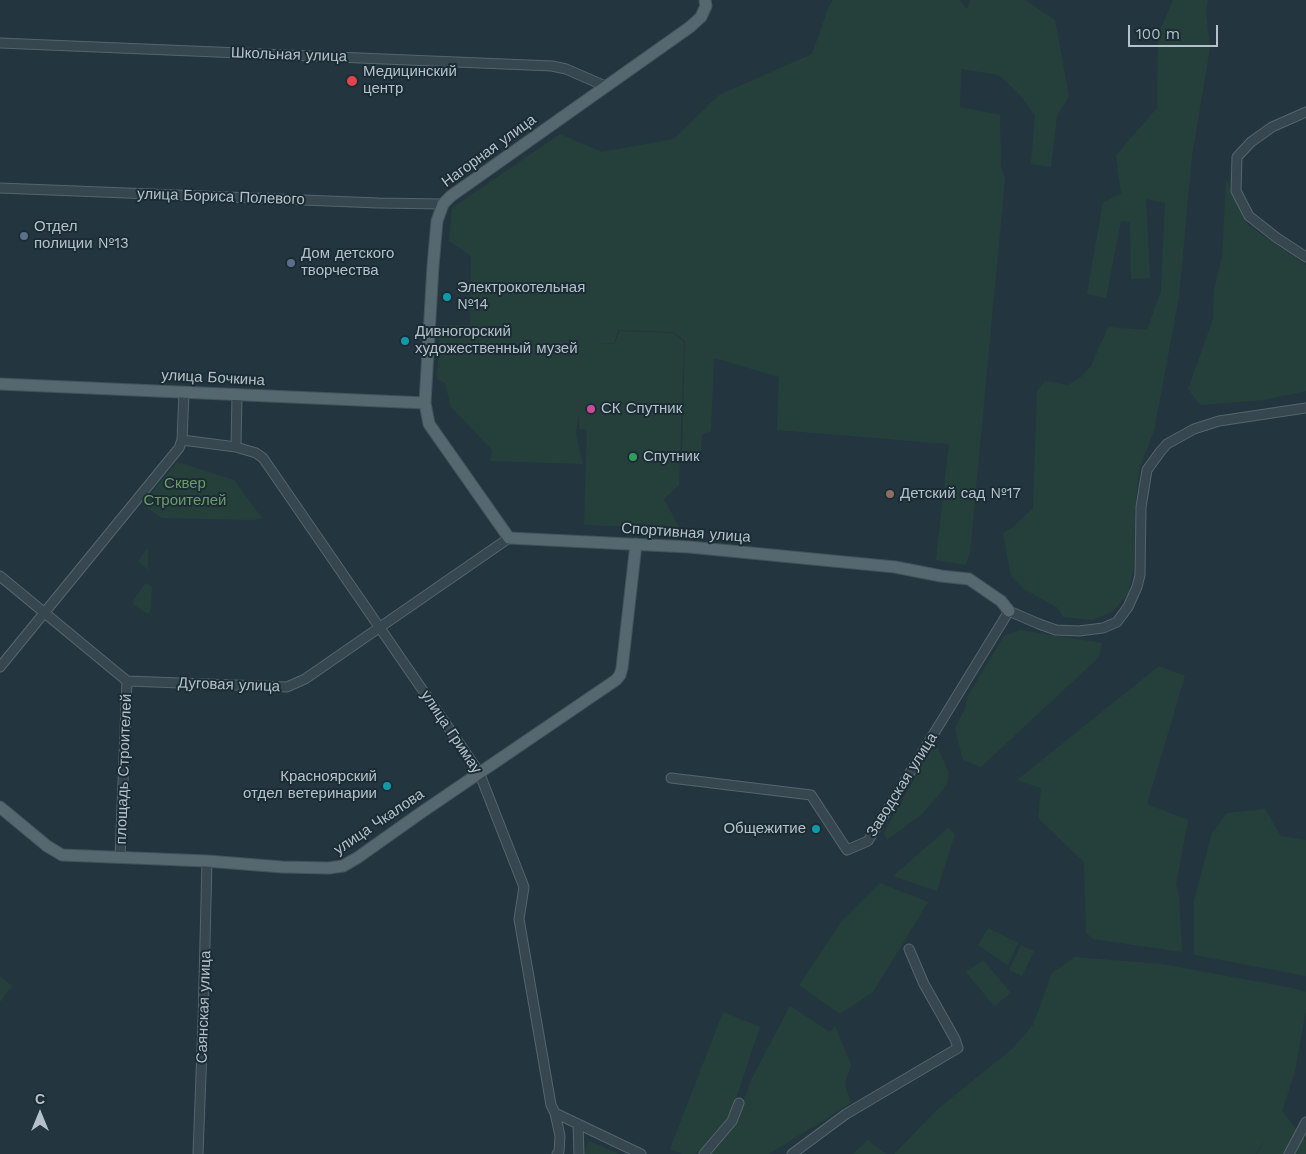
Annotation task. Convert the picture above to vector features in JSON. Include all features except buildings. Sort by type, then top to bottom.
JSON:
[{"type":"main road","name":"Нагорная улица","points":[[426,404],[435,233],[443,204],[451,196],[605,86],[669,43],[701,18],[706,6],[705,0]]},
{"type":"main road","name":"улица Бочкина","points":[[0,384],[426,404]]},
{"type":"main road","points":[[426,404],[429,424],[509,538]]},
{"type":"main road","name":"Спортивная улица","points":[[509,538],[689,547],[894,567],[941,576],[970,579],[1001,601],[1009,610]]},
{"type":"main road","name":"улица Чкалова","points":[[0,807],[47,846],[62,855],[207,861],[282,867],[329,868],[343,866],[358,858],[479,772],[616,680],[622,668],[636,544]]},
{"type":"street","name":"Школьная улица","points":[[0,43],[552,66],[573,72],[605,86]]},
{"type":"street","points":[[1306,112],[1272,127],[1251,142],[1237,157],[1236,191],[1249,216],[1277,238],[1306,257]]},
{"type":"street","name":"улица Бориса Полевого","points":[[0,188],[443,204]]},
{"type":"street","points":[[0,667],[179,448],[182,440],[184,392]]},
{"type":"street","points":[[236,447],[237,394]]},
{"type":"street","points":[[1009,610],[1038,624],[1056,630],[1079,631],[1103,628],[1117,622],[1128,607],[1140,575],[1142,492],[1148,470],[1167,444],[1182,434],[1219,421],[1306,408]]},
{"type":"street","name":"улица Гримау","points":[[182,440],[236,447],[256,453],[263,458],[479,772],[524,887],[519,919],[551,1105],[555,1113],[560,1136],[557,1154]]},
{"type":"street","name":"Дуговая улица","points":[[128,681],[291,686],[305,679],[509,538]]},
{"type":"street","points":[[0,576],[128,681]]},
{"type":"street","name":"Заводская улица","points":[[671,778],[810,795],[847,850],[868,841],[1009,610]]},
{"type":"street","name":"площадь Строителей","points":[[120,858],[128,681]]},
{"type":"street","name":"Саянская улица","points":[[198,1154],[204,1022],[207,861]]},
{"type":"street","points":[[792,1154],[846,1114],[958,1048],[955,1038],[924,984],[909,949]]},
{"type":"street","points":[[704,1154],[732,1121],[739,1103]]},
{"type":"street","points":[[555,1113],[641,1154]]},
{"type":"street","points":[[1289,1154],[1306,1122]]},
{"type":"street","points":[[578,1124],[578,1154]]},
{"type":"green space","points":[[833,0],[960,0],[967,9],[971,0],[1025,0],[1055,20],[1069,96],[1057,116],[1051,167],[1031,164],[1035,115],[1018,93],[999,75],[961,69],[960,107],[1000,115],[1001,166],[1005,179],[970,552],[966,565],[936,560],[949,444],[777,430],[779,377],[714,358],[711,431],[702,435],[701,454],[682,454],[685,341],[674,332],[618,330],[614,343],[593,343],[615,344],[619,331],[674,333],[684,342],[679,485],[664,499],[679,527],[674,533],[643,533],[643,527],[584,525],[587,430],[579,429],[579,412],[576,434],[583,464],[490,461],[492,450],[451,407],[445,383],[437,379],[440,325],[470,325],[471,256],[449,241],[452,208],[560,134],[602,152],[674,139],[719,95],[812,54],[829,6]]},
{"type":"green space","points":[[1173,0],[1208,0],[1206,13],[1210,48],[1192,156],[1179,297],[1154,431],[1139,469],[1135,513],[1134,566],[1128,594],[1112,612],[1092,620],[1063,617],[1058,608],[1024,589],[1011,576],[1003,533],[1013,527],[1033,508],[1037,391],[1045,381],[1068,385],[1082,376],[1091,366],[1108,327],[1147,330],[1161,291],[1165,203],[1146,199],[1150,278],[1131,279],[1130,222],[1121,221],[1106,298],[1087,294],[1103,202],[1121,194],[1116,155],[1157,108],[1158,35]]},
{"type":"green space","points":[[1226,178],[1248,225],[1306,265],[1306,391],[1264,400],[1200,405],[1188,389],[1213,319],[1214,290],[1222,257]]},
{"type":"green space","name":"Сквер Строителей","points":[[177,462],[234,480],[262,518],[253,520],[162,518],[142,504]]},
{"type":"green space","points":[[148,550],[148,570],[138,561]]},
{"type":"green space","points":[[148,584],[152,587],[151,609],[149,613],[146,613],[134,605],[133,601],[144,585]]},
{"type":"green space","points":[[1020,630],[1102,643],[1099,657],[981,767],[963,760],[955,729],[965,709],[967,697],[1004,636]]},
{"type":"green space","points":[[1159,666],[1185,676],[1147,804],[1188,820],[1176,885],[1179,896],[1182,952],[1093,939],[1086,933],[1084,862],[1038,818],[1041,788],[1017,780]]},
{"type":"green space","points":[[935,742],[949,773],[947,785],[922,814],[887,840],[884,833]]},
{"type":"green space","points":[[1265,809],[1281,836],[1306,840],[1306,976],[1194,955],[1194,900],[1212,833],[1227,813]]},
{"type":"green space","points":[[948,828],[955,834],[937,891],[893,876]]},
{"type":"green space","points":[[880,883],[928,902],[873,992],[840,1014],[799,985],[841,922]]},
{"type":"green space","points":[[988,928],[1018,943],[1008,965],[978,945]]},
{"type":"green space","points":[[1021,945],[1034,951],[1022,976],[1009,970]]},
{"type":"green space","points":[[1075,957],[1162,964],[1306,992],[1306,1009],[1295,1072],[1282,1111],[1306,1141],[1306,1154],[1257,1154],[1267,1135],[1256,1154],[894,1154],[939,1108],[1012,1049],[1033,1025],[1052,973]]},
{"type":"green space","points":[[983,960],[1011,993],[994,1006],[966,972]]},
{"type":"green space","points":[[0,976],[12,986],[0,1002]]},
{"type":"green space","points":[[790,1006],[830,1032],[835,1026],[851,1065],[845,1084],[851,1103],[769,1154],[709,1154],[737,1121],[751,1080]]},
{"type":"green space","points":[[723,1012],[760,1027],[728,1122],[696,1154],[683,1154],[670,1149]]},
{"type":"green space","points":[[868,1140],[886,1154],[853,1154]]},
{"type":"green space","points":[[589,1141],[619,1154],[584,1154]]},
{"type":"place","name":"Медицинский центр","points":[[352,81]]},
{"type":"place","name":"Отдел полиции №13","points":[[24,236]]},
{"type":"place","name":"Дом детского творчества","points":[[291,263]]},
{"type":"place","name":"Электрокотельная №14","points":[[447,297]]},
{"type":"place","name":"Дивногорский художественный музей","points":[[405,341]]},
{"type":"place","name":"СК Спутник","points":[[591,409]]},
{"type":"place","name":"Спутник","points":[[633,457]]},
{"type":"place","name":"Детский сад №17","points":[[890,494]]},
{"type":"place","name":"Красноярский отдел ветеринарии","points":[[387,786]]},
{"type":"place","name":"Общежитие","points":[[816,829]]}]
